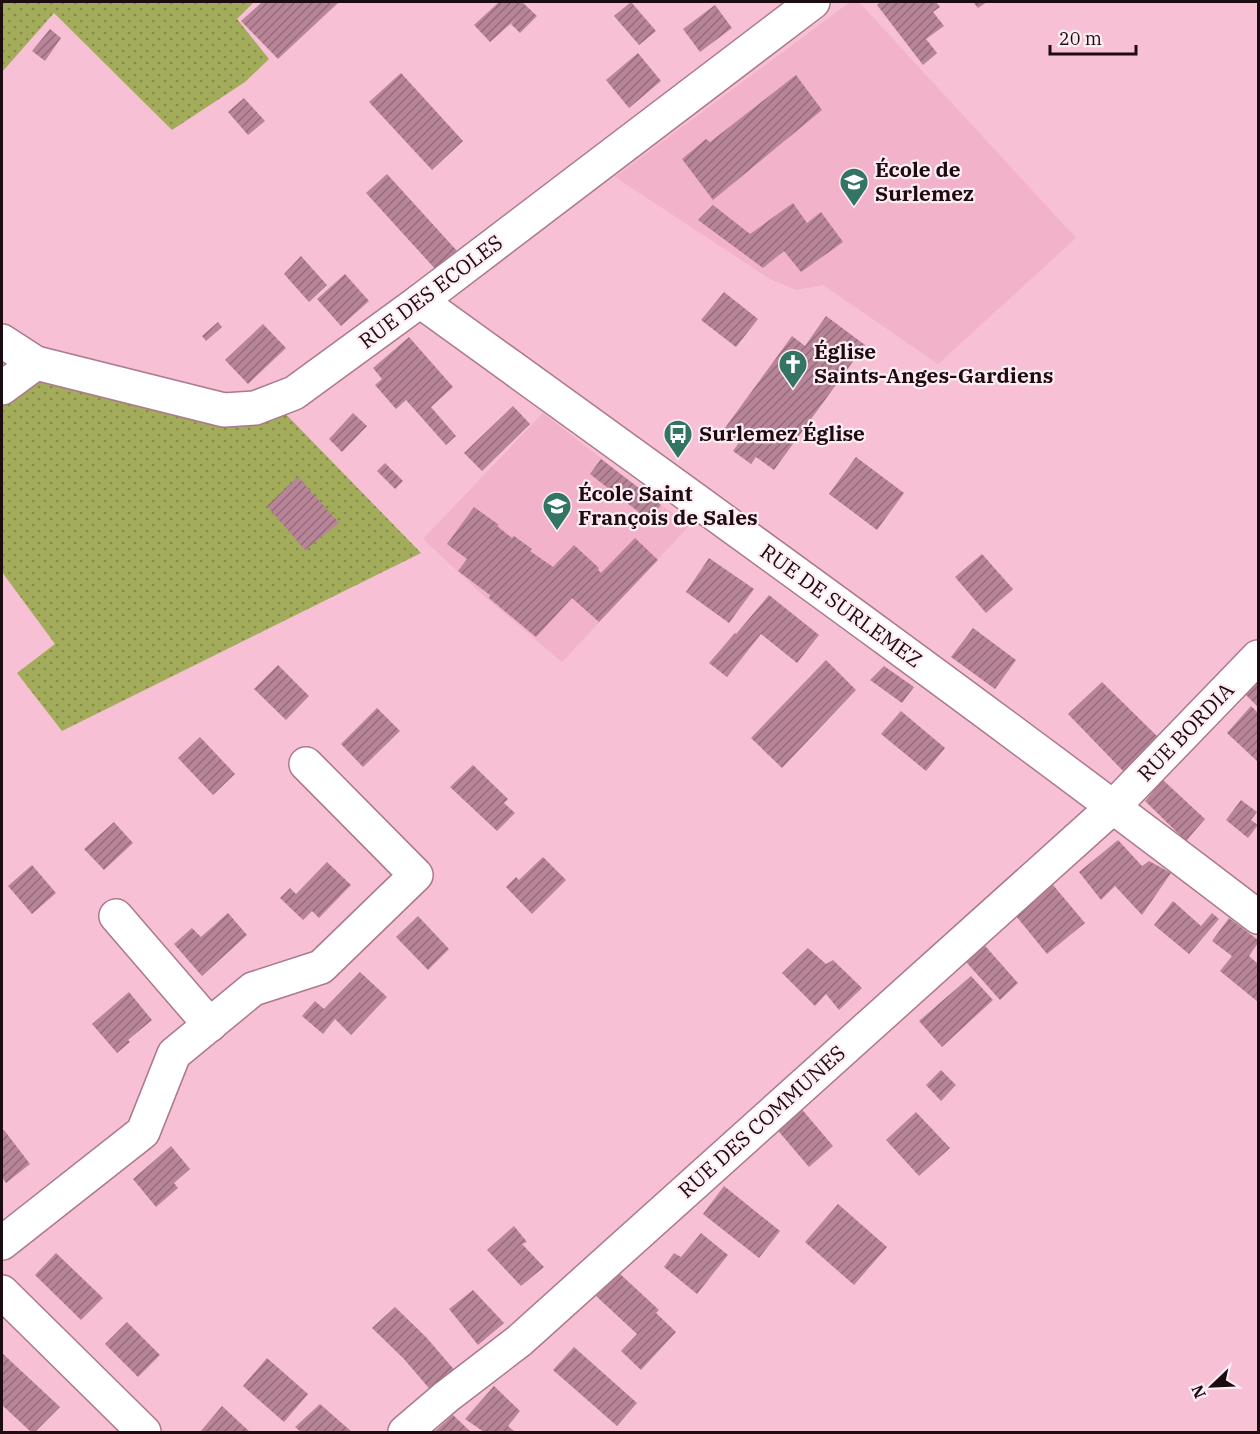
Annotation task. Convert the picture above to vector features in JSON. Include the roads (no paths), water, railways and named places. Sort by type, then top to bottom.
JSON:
[{"type":"street","name":"RUE DES ECOLES","points":[[2,341],[36,363],[224,410],[255,408],[294,393],[420,301],[813,2]]},
{"type":"street","name":"RUE DE SURLEMEZ","points":[[420,301],[1114,806],[1258,917]]},
{"type":"street","points":[[2,388],[36,363]]},
{"type":"street","name":"RUE BORDIA","points":[[1114,806],[1258,657]]},
{"type":"street","points":[[2,1243],[143,1132],[174,1054],[253,989],[321,967],[416,875],[306,764]]},
{"type":"street","name":"RUE DES COMMUNES","points":[[405,1432],[528,1333],[1114,806]]},
{"type":"street","points":[[116,916],[210,1025]]},
{"type":"street","points":[[2,1292],[144,1432]]},
{"type":"place","name":"École de Surlemez","points":[[854,208]]},
{"type":"place","name":"Église Saints-Anges-Gardiens","points":[[793,390]]},
{"type":"place","name":"Surlemez Église","points":[[678,460]]},
{"type":"place","name":"École Saint François de Sales","points":[[557,532]]}]
